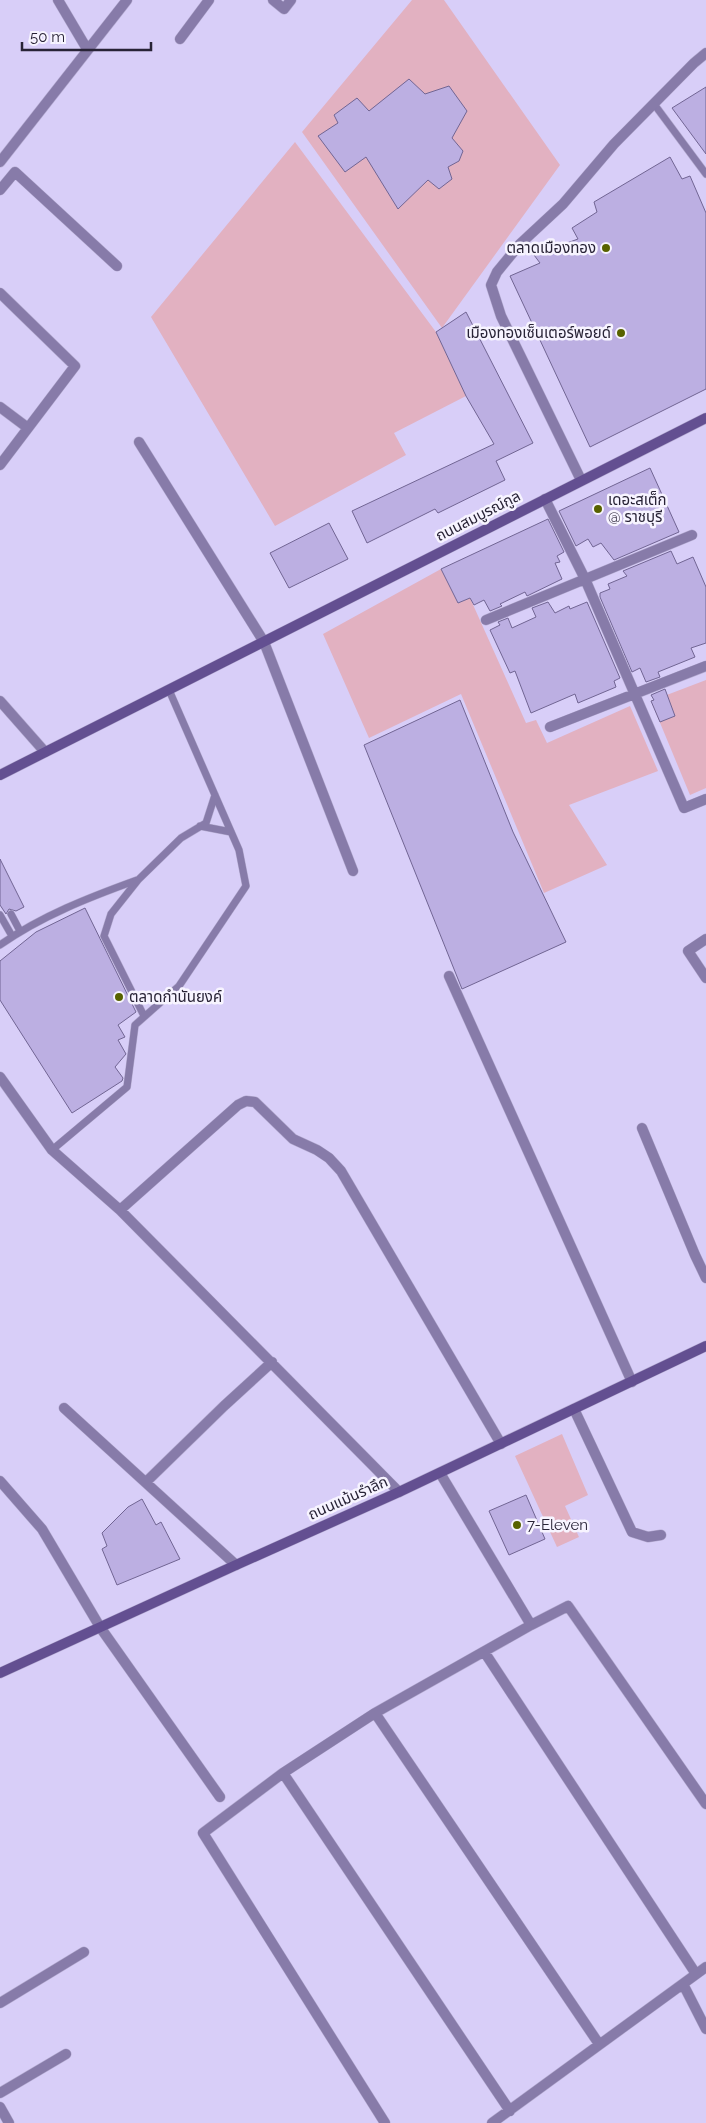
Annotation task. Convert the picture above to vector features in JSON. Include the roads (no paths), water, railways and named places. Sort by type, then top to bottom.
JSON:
[{"type":"street","points":[[58,0],[87,49]]},
{"type":"street","points":[[1,156],[127,0]]},
{"type":"street","points":[[180,39],[209,0]]},
{"type":"street","points":[[273,0],[284,9],[291,0]]},
{"type":"street","points":[[581,480],[501,316],[491,285],[497,272],[520,244],[563,204],[614,144],[706,53]]},
{"type":"street","points":[[0,190],[15,172],[118,266]]},
{"type":"street","points":[[0,294],[75,366],[0,465]]},
{"type":"street","points":[[0,407],[28,428]]},
{"type":"street","name":"ถนนสมบูรณ์กูล","points":[[0,775],[706,418]]},
{"type":"street","points":[[139,442],[264,642],[353,871]]},
{"type":"street","points":[[545,499],[585,579],[684,808],[706,799]]},
{"type":"street","points":[[486,620],[692,536]]},
{"type":"street","points":[[550,727],[706,666]]},
{"type":"street","points":[[0,701],[45,752]]},
{"type":"street","points":[[706,939],[688,951],[706,978]]},
{"type":"street","points":[[450,976],[632,1382]]},
{"type":"street","points":[[0,1077],[52,1150],[120,1210],[399,1492]]},
{"type":"street","points":[[120,1210],[238,1105],[246,1101],[255,1102],[293,1138],[330,1158],[341,1171],[501,1444]]},
{"type":"street","points":[[642,1128],[706,1278]]},
{"type":"street","name":"ถนนแม้นรำลึก","points":[[0,1673],[236,1564],[399,1492],[706,1346]]},
{"type":"street","points":[[146,1482],[272,1362]]},
{"type":"street","points":[[64,1408],[236,1564]]},
{"type":"street","points":[[574,1409],[632,1532],[648,1537],[661,1535]]},
{"type":"street","points":[[440,1473],[531,1625]]},
{"type":"street","points":[[0,1481],[42,1529],[100,1627],[220,1798]]},
{"type":"street","points":[[385,2123],[203,1833],[283,1773],[375,1713],[568,1606],[706,1804]]},
{"type":"street","points":[[485,1653],[696,1974]]},
{"type":"street","points":[[375,1713],[599,2044]]},
{"type":"street","points":[[283,1773],[510,2111]]},
{"type":"street","points":[[0,2003],[84,1952]]},
{"type":"street","points":[[492,2123],[706,1967]]},
{"type":"street","points":[[683,1984],[706,2029]]},
{"type":"street","points":[[0,2093],[66,2054]]},
{"type":"street","points":[[0,2107],[9,2123]]},
{"type":"lane","points":[[654,104],[706,174]]},
{"type":"lane","points":[[52,1150],[127,1088],[135,1025],[179,986],[246,886],[239,850],[169,690]]},
{"type":"lane","points":[[144,1016],[104,936],[111,914],[138,880],[181,838],[206,823],[215,795]]},
{"type":"lane","points":[[200,826],[231,832]]},
{"type":"lane","points":[[0,945],[20,931],[95,895],[138,880]]},
{"type":"lane","points":[[11,914],[20,931]]},
{"type":"lane","points":[[0,915],[12,936]]},
{"type":"place","name":"ตลาดเมืองทอง","points":[[606,248]]},
{"type":"place","name":"เมืองทองเซ็นเตอร์พอยด์","points":[[621,333]]},
{"type":"place","name":"เดอะสเต็ก @ ราชบุรี","points":[[598,509]]},
{"type":"place","name":"ตลาดกำนันยงค์","points":[[119,997]]},
{"type":"place","name":"7-Eleven","points":[[517,1525]]}]
